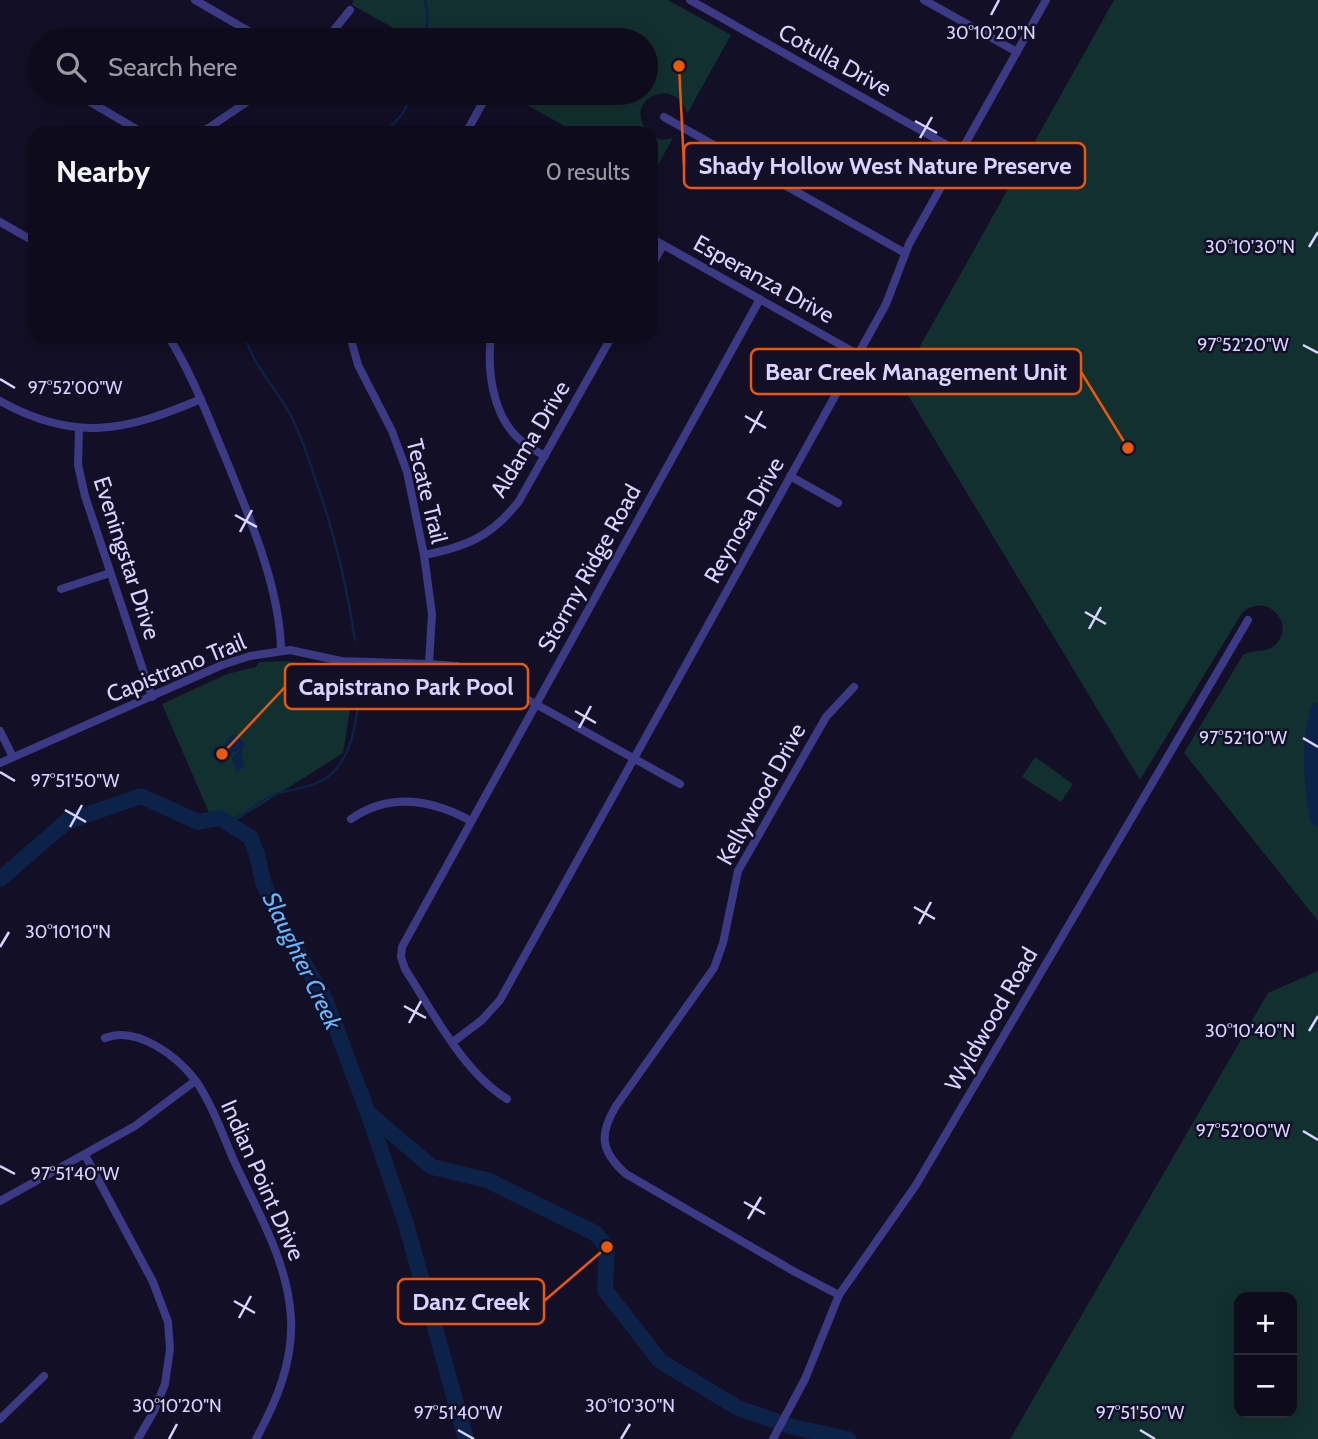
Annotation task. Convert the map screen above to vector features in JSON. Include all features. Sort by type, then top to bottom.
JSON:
[{"type":"street","points":[[194,0],[243,28]]},
{"type":"street","name":"Cotulla Drive","points":[[690,0],[961,153]]},
{"type":"street","points":[[924,0],[1017,52]]},
{"type":"street","name":"Reynosa Drive","points":[[453,1042],[482,1020],[500,1000],[889,297],[905,253],[1046,0]]},
{"type":"street","points":[[336,28],[350,10]]},
{"type":"street","points":[[95,105],[131,126]]},
{"type":"street","points":[[211,126],[242,105]]},
{"type":"street","points":[[470,126],[481,105]]},
{"type":"street","points":[[664,117],[905,253]]},
{"type":"street","points":[[0,222],[28,238]]},
{"type":"street","name":"Esperanza Drive","points":[[658,242],[857,354]]},
{"type":"street","points":[[658,254],[663,245]]},
{"type":"street","name":"Stormy Ridge Road","points":[[507,1099],[477,1076],[405,969],[401,953],[405,940],[760,299]]},
{"type":"street","points":[[172,343],[201,399],[241,494],[274,593],[281,626],[281,650]]},
{"type":"street","name":"Tecate Trail","points":[[352,343],[358,365],[392,431],[407,472],[424,555],[432,614],[429,664]]},
{"type":"street","points":[[490,343],[489,358],[500,413],[519,440],[545,456]]},
{"type":"street","name":"Aldama Drive","points":[[424,555],[460,547],[492,530],[519,501],[608,343]]},
{"type":"street","points":[[0,401],[43,421],[79,429],[139,423],[201,399]]},
{"type":"street","name":"Eveningstar Drive","points":[[79,429],[80,476],[152,697]]},
{"type":"street","points":[[790,477],[838,503]]},
{"type":"street","points":[[61,589],[110,573]]},
{"type":"street","name":"Wyldwood Road","points":[[774,1439],[804,1379],[839,1295],[916,1185],[1248,620]]},
{"type":"street","name":"Capistrano Trail","points":[[0,763],[240,658],[281,650],[341,661],[456,666],[476,671],[680,784]]},
{"type":"street","name":"Kellywood Drive","points":[[839,1295],[626,1174],[616,1166],[605,1147],[604,1129],[616,1105],[714,968],[723,943],[734,883],[757,834],[825,717],[854,687]]},
{"type":"street","points":[[0,731],[13,757]]},
{"type":"street","points":[[351,819],[365,810],[418,801],[440,806],[471,821]]},
{"type":"street","name":"Indian Point Drive","points":[[105,1038],[120,1034],[147,1042],[172,1058],[195,1081],[220,1128],[281,1265],[287,1284],[292,1333],[286,1371],[272,1410],[256,1439]]},
{"type":"street","points":[[0,1201],[145,1119],[195,1081]]},
{"type":"street","points":[[85,1155],[153,1282],[168,1322],[170,1349],[165,1384],[138,1439]]},
{"type":"street","points":[[0,1419],[44,1376]]},
{"type":"green space","points":[[353,0],[668,0],[731,35],[687,114],[682,102],[674,95],[658,94],[658,28],[393,28],[352,5]]},
{"type":"green space","points":[[1114,0],[1318,0],[1318,921],[1184,753],[1243,655],[1271,648],[1281,637],[1283,628],[1276,613],[1261,605],[1242,613],[1140,780],[900,382]]},
{"type":"green space","points":[[527,105],[644,105],[641,120],[644,126],[565,126]]},
{"type":"green space","points":[[673,138],[658,165],[658,139]]},
{"type":"green space","points":[[287,661],[341,673],[356,672],[343,753],[232,823],[210,815],[162,704],[227,674],[256,667],[259,662]]},
{"type":"green space","points":[[1035,757],[1073,784],[1061,802],[1022,777]]},
{"type":"green space","points":[[1318,971],[1318,1439],[1010,1439],[1268,993]]},
{"type":"water","points":[[236,735],[245,744],[242,757],[245,766],[236,772],[232,758],[237,753],[234,752],[221,765],[212,756],[214,748],[224,746],[230,736]]},
{"type":"waterway","points":[[425,0],[428,16],[426,28]]},
{"type":"waterway","points":[[391,126],[407,105]]},
{"type":"waterway","points":[[248,343],[259,367],[290,414],[305,449],[335,542],[355,640]]},
{"type":"waterway","points":[[226,821],[274,795],[316,784],[332,773],[341,763],[352,738],[361,683]]},
{"type":"waterway","points":[[1318,711],[1312,765],[1318,819]]},
{"type":"waterway","name":"Slaughter Creek","points":[[0,879],[66,822],[141,796],[198,822],[220,818],[250,837],[263,882],[282,926],[325,999],[368,1113],[406,1224],[466,1439]]},
{"type":"waterway","points":[[368,1113],[432,1167],[487,1180],[595,1233],[607,1247],[605,1290],[660,1361],[738,1408],[776,1421]]},
{"type":"waterway","points":[[789,1426],[848,1439]]},
{"type":"place","name":"Shady Hollow West Nature Preserve","points":[[679,66]]},
{"type":"place","name":"Bear Creek Management Unit","points":[[1128,448]]},
{"type":"place","name":"Capistrano Park Pool","points":[[222,754]]},
{"type":"place","name":"Danz Creek","points":[[607,1247]]}]
